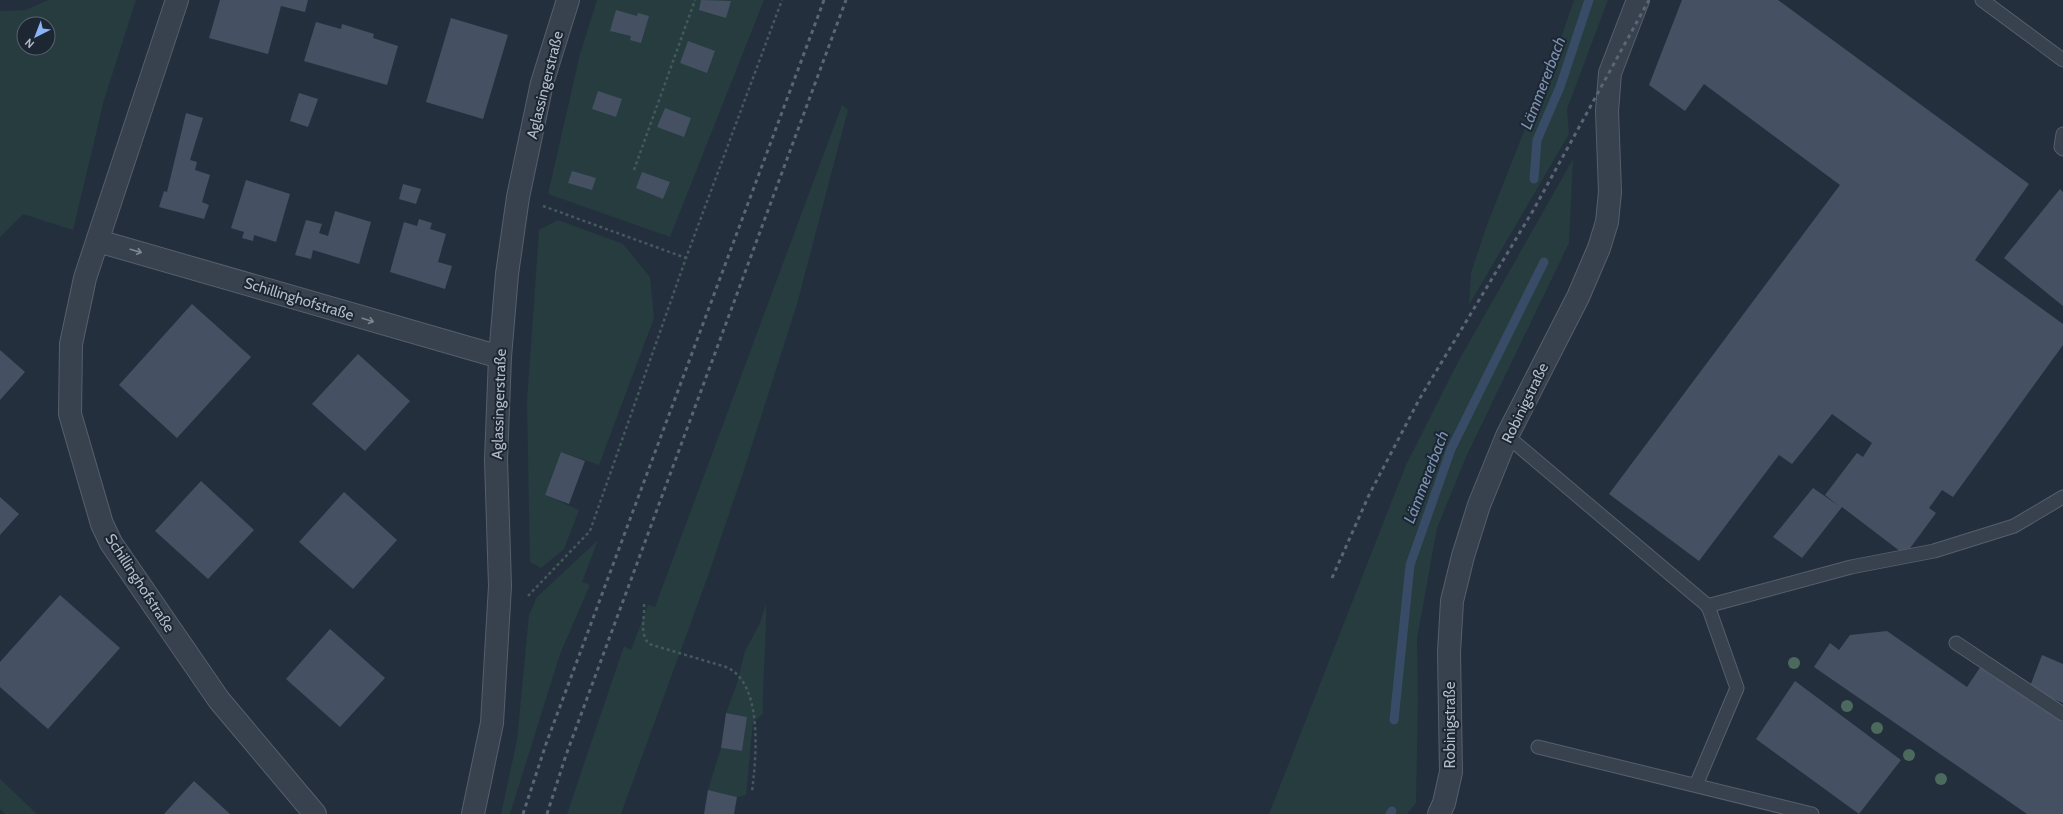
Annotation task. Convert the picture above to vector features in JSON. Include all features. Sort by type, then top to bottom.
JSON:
[{"type":"street","name":"Schillinghofstraße","points":[[177,0],[85,278],[71,344],[70,414],[102,524],[111,543],[219,700],[315,814]]},
{"type":"street","name":"Aglassingerstraße","points":[[473,814],[492,723],[500,594],[496,460],[500,357],[507,274],[518,197],[542,83],[568,0]]},
{"type":"street","name":"Robinigstraße","points":[[1439,814],[1444,803],[1451,772],[1449,652],[1452,601],[1463,556],[1479,505],[1507,436],[1578,297],[1599,248],[1607,222],[1610,192],[1607,111],[1610,72],[1638,0]]},
{"type":"street","name":"Schillinghofstraße","points":[[98,241],[500,357]]},
{"type":"lane","points":[[1982,0],[2063,60]]},
{"type":"lane","points":[[2063,134],[2061,148],[2063,149]]},
{"type":"lane","points":[[1507,436],[1707,606],[1736,688],[1696,785]]},
{"type":"lane","points":[[1707,606],[1852,567],[1941,549],[2014,526],[2063,497]]},
{"type":"lane","points":[[1956,643],[2063,714]]},
{"type":"lane","points":[[1538,746],[1812,814]]},
{"type":"path","points":[[634,170],[695,0]]},
{"type":"path","points":[[527,596],[590,531],[686,258],[782,0]]},
{"type":"path","points":[[518,197],[686,258]]},
{"type":"path","points":[[526,604],[527,588]]},
{"type":"path","points":[[644,604],[642,632],[644,638],[649,644],[726,667],[733,670],[740,678],[750,697],[756,724],[752,792]]},
{"type":"green space","points":[[48,0],[136,0],[104,100],[73,230],[23,214],[0,237],[0,11],[26,10]]},
{"type":"green space","points":[[597,0],[764,0],[670,237],[548,194],[580,54]]},
{"type":"green space","points":[[1574,0],[1608,0],[1567,109],[1569,134],[1469,305],[1471,273],[1487,225],[1562,35]]},
{"type":"green space","points":[[842,105],[848,110],[797,304],[745,467],[709,573],[621,814],[567,814],[624,646],[631,650],[648,605],[655,607]]},
{"type":"green space","points":[[1573,159],[1569,243],[1466,457],[1437,528],[1417,639],[1418,697],[1416,803],[1407,814],[1269,814],[1406,465],[1457,364]]},
{"type":"green space","points":[[558,220],[623,244],[650,277],[654,318],[599,465],[561,452],[545,495],[579,510],[564,549],[541,568],[530,562],[527,402],[539,230]]},
{"type":"green space","points":[[598,540],[582,582],[590,585],[560,654],[510,814],[501,814],[517,740],[529,615],[537,597]]},
{"type":"green space","points":[[766,604],[763,714],[753,722],[746,795],[737,797],[708,790],[721,748],[742,751],[747,717],[726,713],[737,683],[745,651],[760,623]]},
{"type":"green space","points":[[0,779],[37,814],[5,814],[0,809]]},
{"type":"building","points":[[220,0],[308,0],[305,12],[281,6],[268,54],[209,38]]},
{"type":"building","points":[[701,0],[731,1],[726,18],[699,10]]},
{"type":"building","points":[[1682,0],[1778,0],[2029,184],[1975,260],[2063,324],[2063,345],[1953,497],[1942,490],[1929,508],[1936,513],[1905,555],[1842,507],[1802,558],[1773,537],[1813,488],[1839,506],[1825,495],[1857,453],[1863,457],[1872,443],[1832,414],[1792,464],[1779,455],[1699,561],[1609,494],[1840,185],[1704,84],[1685,111],[1649,85]]},
{"type":"building","points":[[616,10],[637,16],[638,13],[649,16],[641,43],[630,40],[631,36],[610,31]]},
{"type":"building","points":[[451,18],[508,35],[483,119],[426,102]]},
{"type":"building","points":[[316,22],[341,29],[342,24],[374,34],[373,38],[398,46],[387,85],[304,61]]},
{"type":"building","points":[[688,41],[715,51],[707,73],[680,63]]},
{"type":"building","points":[[598,91],[622,99],[616,117],[592,109]]},
{"type":"building","points":[[299,93],[318,99],[308,127],[290,121]]},
{"type":"building","points":[[665,108],[691,118],[684,137],[657,127]]},
{"type":"building","points":[[186,113],[203,118],[190,160],[197,162],[195,170],[210,175],[202,202],[209,205],[204,219],[159,207],[164,191],[167,192]]},
{"type":"building","points":[[572,171],[596,178],[592,190],[568,183]]},
{"type":"building","points":[[642,172],[670,182],[663,199],[636,188]]},
{"type":"building","points":[[246,180],[290,194],[276,242],[254,235],[253,241],[242,238],[244,232],[231,228]]},
{"type":"building","points":[[403,184],[421,189],[416,204],[399,199]]},
{"type":"building","points":[[2060,189],[2063,192],[2063,306],[2004,258]]},
{"type":"building","points":[[335,211],[371,222],[359,264],[313,250],[311,259],[295,255],[306,220],[322,224],[319,233],[328,236]]},
{"type":"building","points":[[419,219],[432,223],[430,229],[446,234],[438,262],[452,266],[445,289],[390,272],[404,222],[417,226]]},
{"type":"building","points":[[192,304],[251,357],[177,438],[119,385]]},
{"type":"building","points":[[0,350],[25,372],[0,400]]},
{"type":"building","points":[[358,354],[410,401],[365,451],[312,404]]},
{"type":"building","points":[[561,452],[585,461],[569,504],[545,495]]},
{"type":"building","points":[[201,481],[254,530],[208,579],[155,531]]},
{"type":"building","points":[[344,492],[397,540],[353,589],[299,542]]},
{"type":"building","points":[[0,497],[19,514],[0,535]]},
{"type":"building","points":[[60,595],[120,648],[48,729],[0,687],[0,662]]},
{"type":"building","points":[[330,629],[385,678],[340,727],[286,679]]},
{"type":"building","points":[[1887,631],[1967,687],[1981,666],[2063,722],[2063,814],[2027,814],[1814,667],[1830,643],[1839,650],[1850,635]]},
{"type":"building","points":[[2042,655],[2063,664],[2063,703],[2029,689]]},
{"type":"building","points":[[1795,681],[1901,760],[1859,814],[1756,739]]},
{"type":"building","points":[[726,713],[747,717],[742,751],[721,748]]},
{"type":"building","points":[[194,781],[230,814],[164,814]]},
{"type":"building","points":[[708,790],[737,797],[734,814],[704,814]]},
{"type":"waterway","name":"Lämmererbach","points":[[1534,179],[1537,140],[1560,87],[1589,0]]},
{"type":"waterway","name":"Lämmererbach","points":[[1394,720],[1410,565],[1451,449],[1544,262]]},
{"type":"railway","points":[[523,814],[546,744],[824,0]]},
{"type":"railway","points":[[547,814],[566,755],[846,0]]},
{"type":"railway","points":[[1332,578],[1369,495],[1420,398],[1534,209],[1649,0]]}]
